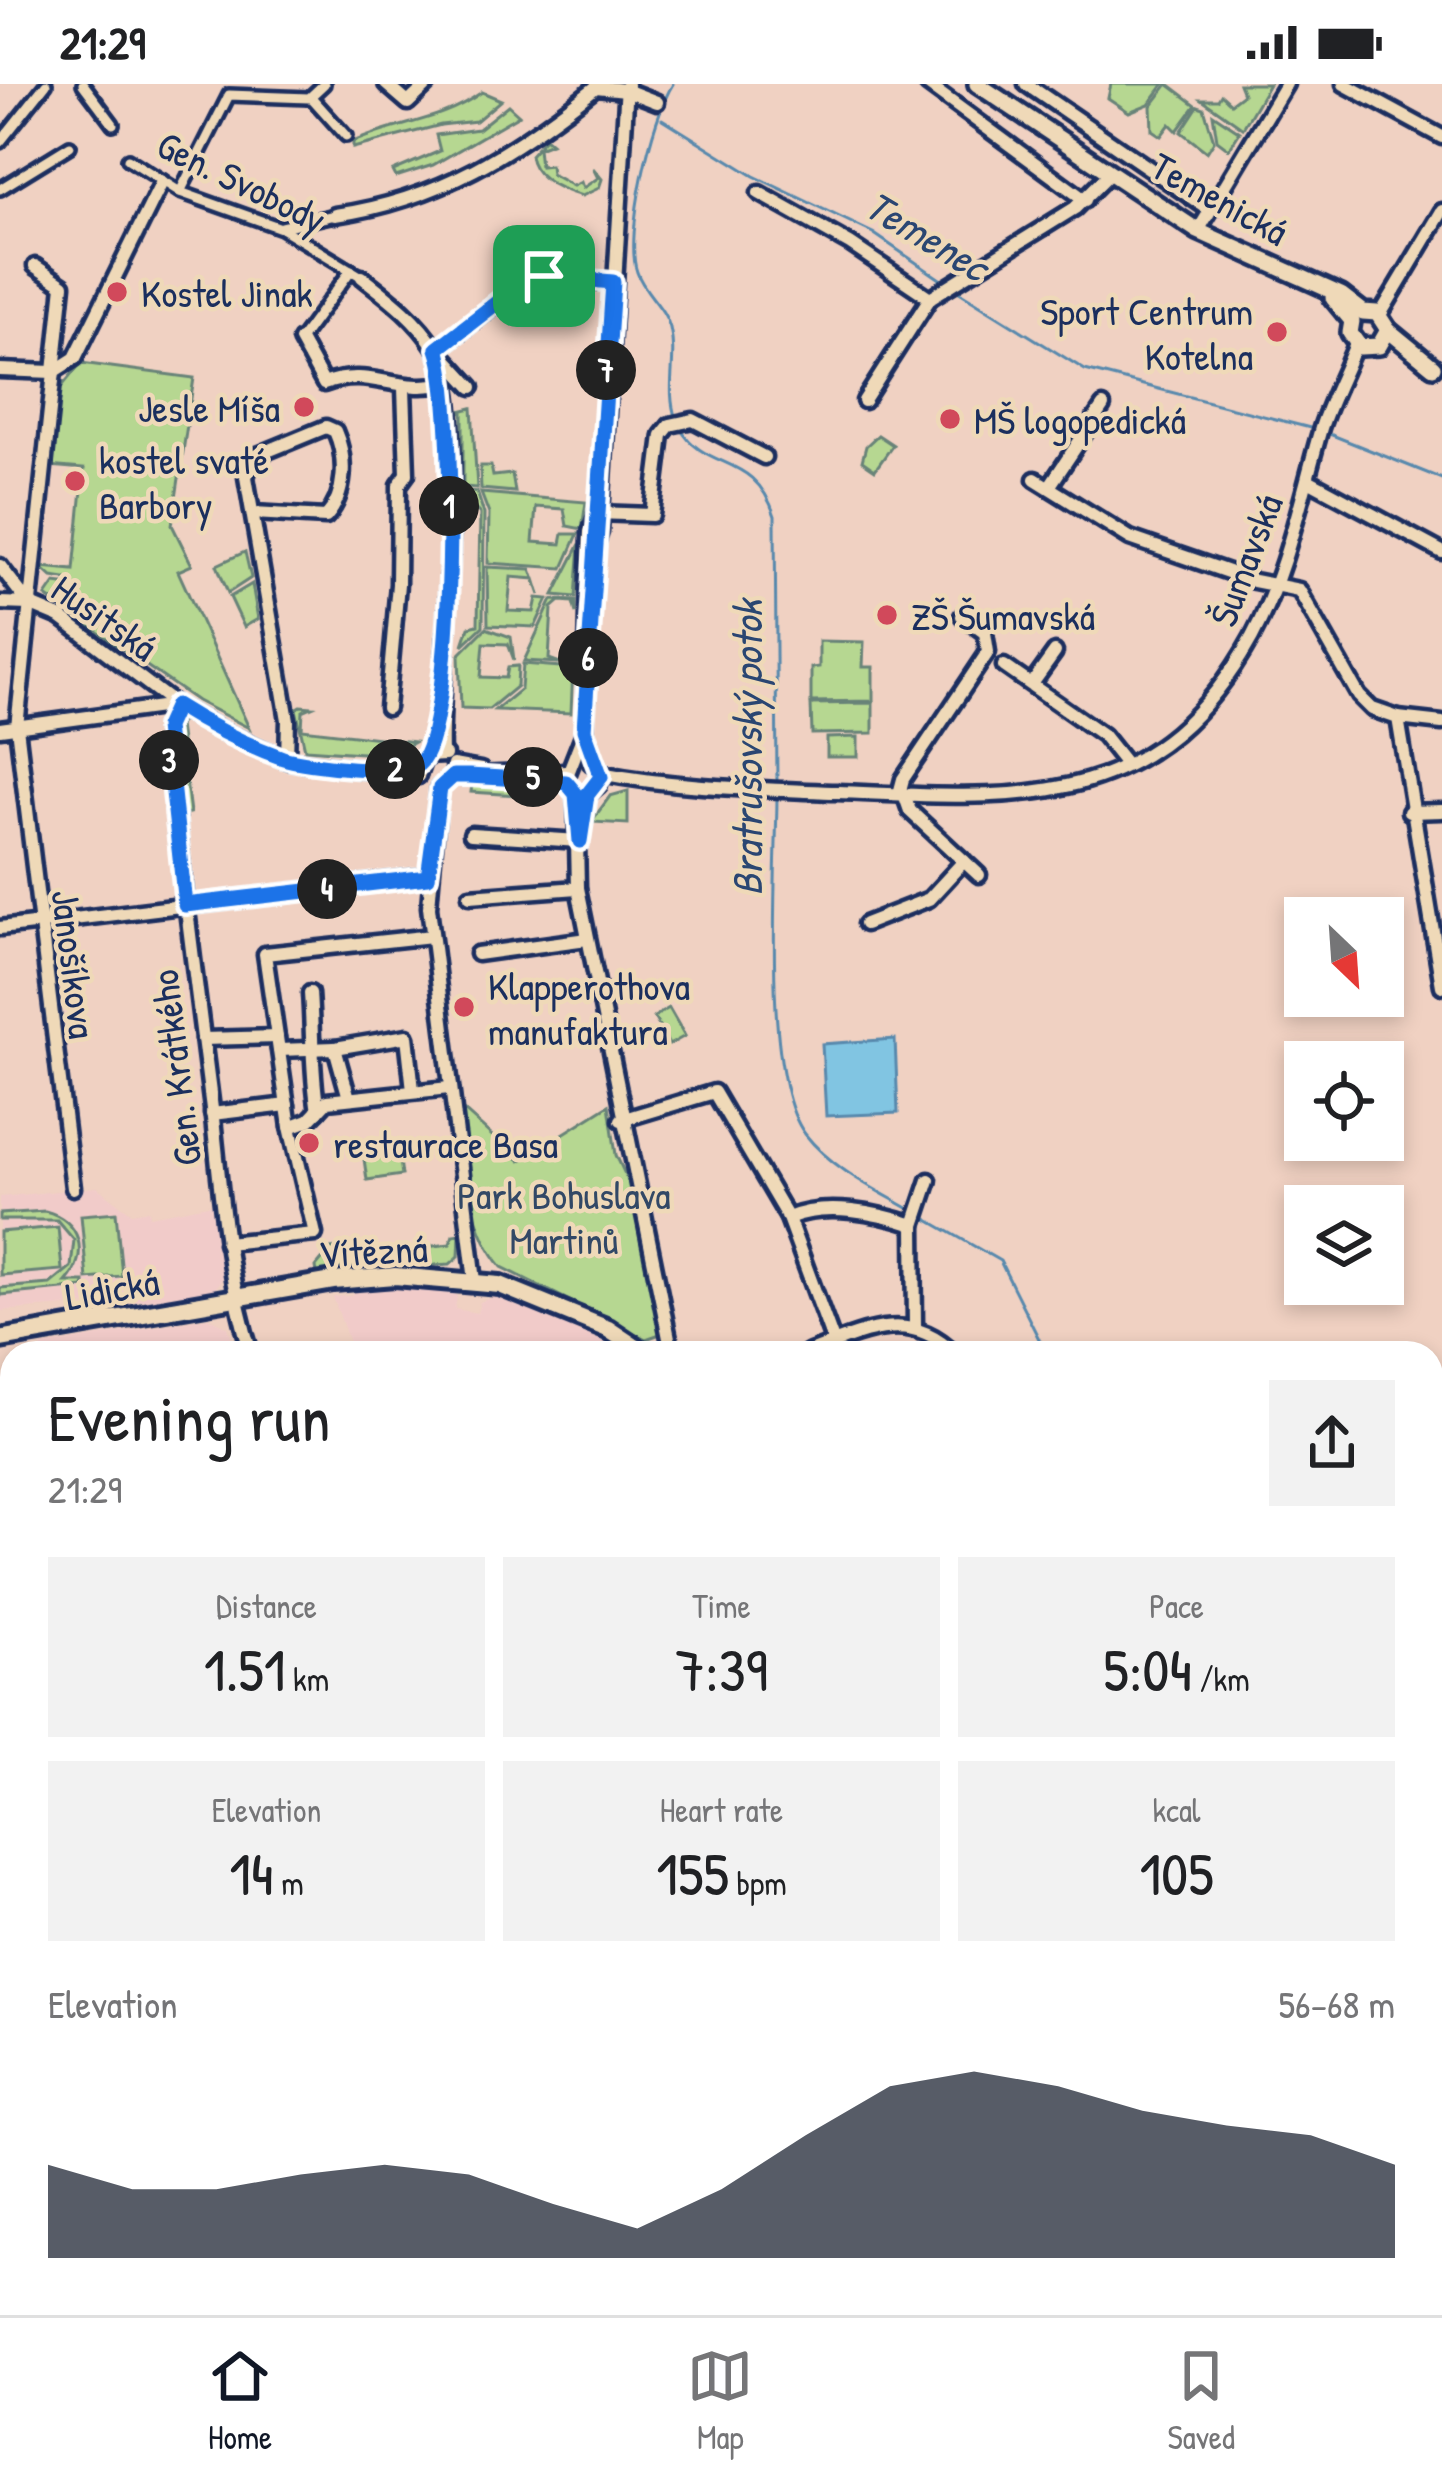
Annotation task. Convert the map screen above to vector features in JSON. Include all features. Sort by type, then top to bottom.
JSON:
[{"type":"main road","name":"Vítězná","points":[[235,1300],[354,1279],[475,1281],[539,1298],[626,1341]]},
{"type":"main road","name":"Lidická","points":[[0,1339],[235,1300]]},
{"type":"street","points":[[0,142],[46,84]]},
{"type":"street","points":[[83,84],[113,124]]},
{"type":"street","points":[[222,84],[229,95]]},
{"type":"street","points":[[311,97],[323,84]]},
{"type":"street","points":[[386,84],[408,103],[428,84]]},
{"type":"street","points":[[927,84],[1085,200]]},
{"type":"street","name":"Temenická","points":[[977,84],[1198,231],[1328,291],[1370,330],[1437,370]]},
{"type":"street","name":"Temenická","points":[[1026,84],[1210,210]]},
{"type":"street","points":[[1198,231],[1286,84]]},
{"type":"street","points":[[1345,84],[1442,136]]},
{"type":"street","points":[[281,228],[384,208],[463,179],[516,149],[596,87],[627,87],[657,102]]},
{"type":"street","points":[[627,87],[597,513],[600,532],[593,552],[578,888],[669,1341]]},
{"type":"street","points":[[229,95],[311,97],[346,136]]},
{"type":"street","points":[[180,192],[229,95]]},
{"type":"street","points":[[0,189],[70,146]]},
{"type":"street","name":"Gen. Svobody","points":[[128,159],[180,192],[281,228],[357,274],[405,310],[437,349],[452,436],[436,753]]},
{"type":"street","points":[[864,401],[930,298],[1085,200],[1110,173]]},
{"type":"street","points":[[0,370],[53,372],[75,358],[162,182]]},
{"type":"street","points":[[759,193],[850,244],[930,298]]},
{"type":"street","name":"Šumavská","points":[[583,778],[1030,796],[1085,783],[1126,764],[1174,731],[1209,697],[1250,641],[1337,392],[1442,211]]},
{"type":"street","name":"Janošíkova","points":[[35,266],[64,285],[17,727],[73,1188]]},
{"type":"street","points":[[357,274],[300,340],[325,384],[347,375],[404,388],[446,383]]},
{"type":"street","points":[[472,387],[437,349],[530,279],[613,282]]},
{"type":"street","points":[[387,708],[398,591],[399,485],[407,474],[404,388]]},
{"type":"street","points":[[1048,487],[1103,406]]},
{"type":"street","points":[[597,513],[652,514],[658,448],[677,423],[693,420],[764,457]]},
{"type":"street","points":[[253,513],[326,517],[340,501],[342,465],[335,431],[326,427],[253,457],[246,477],[288,720],[287,760]]},
{"type":"street","points":[[1035,479],[1130,538],[1299,590],[1359,696],[1372,709],[1442,724]]},
{"type":"street","points":[[1308,480],[1442,552]]},
{"type":"street","name":"Husitská","points":[[0,566],[28,604],[60,617],[176,705],[287,760],[387,770],[426,779]]},
{"type":"street","points":[[0,602],[28,604]]},
{"type":"street","points":[[962,616],[985,633],[988,652],[903,779],[901,794],[907,807],[979,875]]},
{"type":"street","points":[[1032,684],[1055,652]]},
{"type":"street","points":[[1004,666],[1103,736],[1126,764]]},
{"type":"street","points":[[0,729],[176,705]]},
{"type":"street","name":"Gen. Krátkého","points":[[176,705],[166,727],[185,905],[226,1243],[247,1341]]},
{"type":"street","points":[[1398,718],[1409,812],[1442,986]]},
{"type":"street","points":[[453,771],[436,753],[426,779],[436,814],[428,877],[475,1281]]},
{"type":"street","points":[[426,779],[453,771],[583,778]]},
{"type":"street","points":[[1409,812],[1442,811]]},
{"type":"street","points":[[471,834],[580,841]]},
{"type":"street","points":[[865,924],[926,902],[964,861]]},
{"type":"street","points":[[0,928],[428,877]]},
{"type":"street","points":[[470,896],[578,888]]},
{"type":"street","points":[[226,1243],[315,1234],[290,1127],[266,955],[432,936]]},
{"type":"street","points":[[477,954],[586,939]]},
{"type":"street","points":[[310,993],[315,1049],[310,1065],[318,1111]]},
{"type":"street","points":[[203,1039],[315,1049],[407,1036],[413,1090]]},
{"type":"street","points":[[335,1048],[349,1098]]},
{"type":"street","points":[[290,1127],[327,1101],[449,1088]]},
{"type":"street","points":[[622,1120],[714,1092],[788,1218],[835,1341]]},
{"type":"street","points":[[212,1114],[287,1105]]},
{"type":"street","points":[[915,1326],[916,1217],[929,1180]]},
{"type":"street","points":[[788,1218],[832,1211],[916,1217]]},
{"type":"street","points":[[849,1341],[886,1326],[915,1326],[936,1341]]},
{"type":"shaded area","points":[[97,1187],[132,1213],[149,1210],[150,1216],[213,1204],[222,1279],[211,1295],[0,1311],[0,1197]]},
{"type":"shaded area","points":[[449,1288],[457,1296],[455,1309],[477,1313],[480,1302],[496,1296],[583,1327],[607,1341],[349,1341],[333,1297],[351,1296],[357,1289]]},
{"type":"shaded area","points":[[208,1317],[228,1327],[233,1341],[70,1341]]},
{"type":"green space","points":[[1111,84],[1164,84],[1149,104],[1129,112],[1108,98]]},
{"type":"green space","points":[[1168,84],[1196,105],[1177,131],[1170,124],[1161,136],[1152,130],[1151,106]]},
{"type":"green space","points":[[1239,84],[1269,84],[1243,128],[1202,99],[1218,99],[1221,94],[1231,103],[1243,94]]},
{"type":"green space","points":[[482,92],[501,100],[476,121],[353,148],[353,142],[451,110]]},
{"type":"green space","points":[[508,105],[519,115],[433,165],[396,177],[393,171],[440,151],[436,135],[478,129]]},
{"type":"green space","points":[[1198,106],[1204,108],[1214,141],[1207,152],[1181,132]]},
{"type":"green space","points":[[1213,114],[1240,132],[1229,149],[1217,140]]},
{"type":"green space","points":[[545,138],[551,143],[538,148],[540,166],[550,165],[551,174],[573,186],[581,182],[583,188],[598,178],[593,168],[602,179],[599,188],[582,196],[542,176],[530,155]]},
{"type":"green space","points":[[81,363],[194,378],[172,525],[192,565],[178,571],[249,728],[197,701],[46,596],[55,583],[71,585],[72,580],[52,577],[41,567],[74,570],[84,469],[48,466],[59,390]]},
{"type":"green space","points":[[472,408],[477,488],[463,487],[463,413],[456,412]]},
{"type":"green space","points":[[878,435],[893,445],[875,470],[862,461],[866,446]]},
{"type":"green space","points":[[480,466],[491,466],[493,476],[512,474],[515,492],[481,489]]},
{"type":"green space","points":[[456,490],[477,492],[484,514],[483,626],[463,645],[469,627],[478,625],[480,514]]},
{"type":"green space","points":[[481,493],[586,502],[582,529],[567,526],[564,509],[536,507],[533,542],[561,544],[563,534],[578,534],[563,568],[488,563],[489,514]]},
{"type":"green space","points":[[580,544],[576,597],[554,595]]},
{"type":"green space","points":[[245,552],[251,578],[228,593],[217,565]]},
{"type":"green space","points":[[487,567],[531,569],[534,579],[511,577],[508,611],[534,612],[537,598],[548,599],[535,627],[488,625]]},
{"type":"green space","points":[[252,584],[258,619],[244,627],[230,597]]},
{"type":"green space","points":[[552,600],[576,601],[576,613],[573,602],[560,601],[552,608],[549,659],[560,663],[524,661]]},
{"type":"green space","points":[[486,628],[511,637],[514,660],[508,644],[484,643],[481,677],[506,678],[508,667],[518,666],[517,686],[489,709],[461,708],[459,655]]},
{"type":"green space","points":[[819,641],[864,642],[863,667],[873,667],[873,701],[811,702],[811,668],[819,667]]},
{"type":"green space","points":[[523,664],[573,668],[571,713],[495,710],[521,689]]},
{"type":"green space","points":[[873,703],[873,733],[812,734],[811,704]]},
{"type":"green space","points":[[312,707],[303,711],[302,729],[414,742],[391,755],[305,749],[296,709]]},
{"type":"green space","points":[[184,719],[179,725],[190,813],[181,814],[171,726]]},
{"type":"green space","points":[[858,737],[858,757],[827,757],[827,738]]},
{"type":"green space","points":[[472,785],[548,789],[550,797],[471,792]]},
{"type":"green space","points":[[628,791],[628,824],[591,822],[610,796]]},
{"type":"green space","points":[[669,1008],[685,1036],[669,1045],[654,1017]]},
{"type":"green space","name":"Park Bohuslava Martinů","points":[[609,1105],[616,1155],[630,1185],[663,1333],[646,1339],[502,1267],[481,1231],[470,1192],[462,1109],[520,1161]]},
{"type":"green space","points":[[399,1154],[402,1175],[367,1180],[364,1159]]},
{"type":"green space","points":[[45,1211],[74,1230],[78,1261],[66,1282],[84,1282],[84,1287],[0,1295],[0,1288],[50,1284],[71,1267],[74,1240],[57,1220],[0,1220],[0,1214]]},
{"type":"green space","points":[[116,1212],[122,1276],[87,1279],[81,1215]]},
{"type":"green space","points":[[58,1227],[62,1270],[0,1275],[0,1232]]},
{"type":"green space","points":[[460,1234],[459,1256],[450,1264],[317,1273],[316,1267],[331,1249],[352,1246],[350,1256],[450,1244],[453,1235]]},
{"type":"water","points":[[895,1039],[898,1113],[826,1116],[822,1044]]},
{"type":"waterway","name":"Bratrušovský potok","points":[[673,84],[642,176],[634,255],[640,280],[670,328],[676,419]]},
{"type":"waterway","name":"Temenec","points":[[662,119],[754,176],[873,233],[943,281]]},
{"type":"waterway","name":"Temenec","points":[[956,290],[1085,370],[1318,430]]},
{"type":"waterway","name":"Bratrušovský potok","points":[[680,428],[703,452],[755,481],[775,516],[777,784]]},
{"type":"waterway","name":"Temenec","points":[[1327,433],[1442,479]]},
{"type":"waterway","name":"Bratrušovský potok","points":[[777,794],[774,971],[782,1067],[791,1106],[805,1134],[828,1158],[911,1210]]},
{"type":"waterway","name":"Bratrušovský potok","points":[[925,1218],[1000,1261],[1040,1341]]},
{"type":"place","name":"Kostel Jinak","points":[[117,292]]},
{"type":"place","name":"Sport Centrum Kotelna","points":[[1277,332]]},
{"type":"place","name":"Jesle Míša","points":[[304,407]]},
{"type":"place","name":"MŠ logopedická","points":[[950,419]]},
{"type":"place","name":"kostel svaté Barbory","points":[[75,481]]},
{"type":"place","name":"ZŠ Šumavská","points":[[887,615]]},
{"type":"place","name":"Klapperothova manufaktura","points":[[464,1007]]},
{"type":"place","name":"restaurace Basa","points":[[309,1143]]},
{"type":"route","points":[[544,276],[613,282],[584,730],[592,763],[601,777],[596,790],[587,795],[580,841],[576,794],[566,782],[510,774],[453,776],[440,788],[428,877],[185,905],[166,727],[176,705],[287,760],[387,770],[418,766],[430,753],[441,708],[452,436],[444,368],[437,349],[517,287],[544,276]]}]
